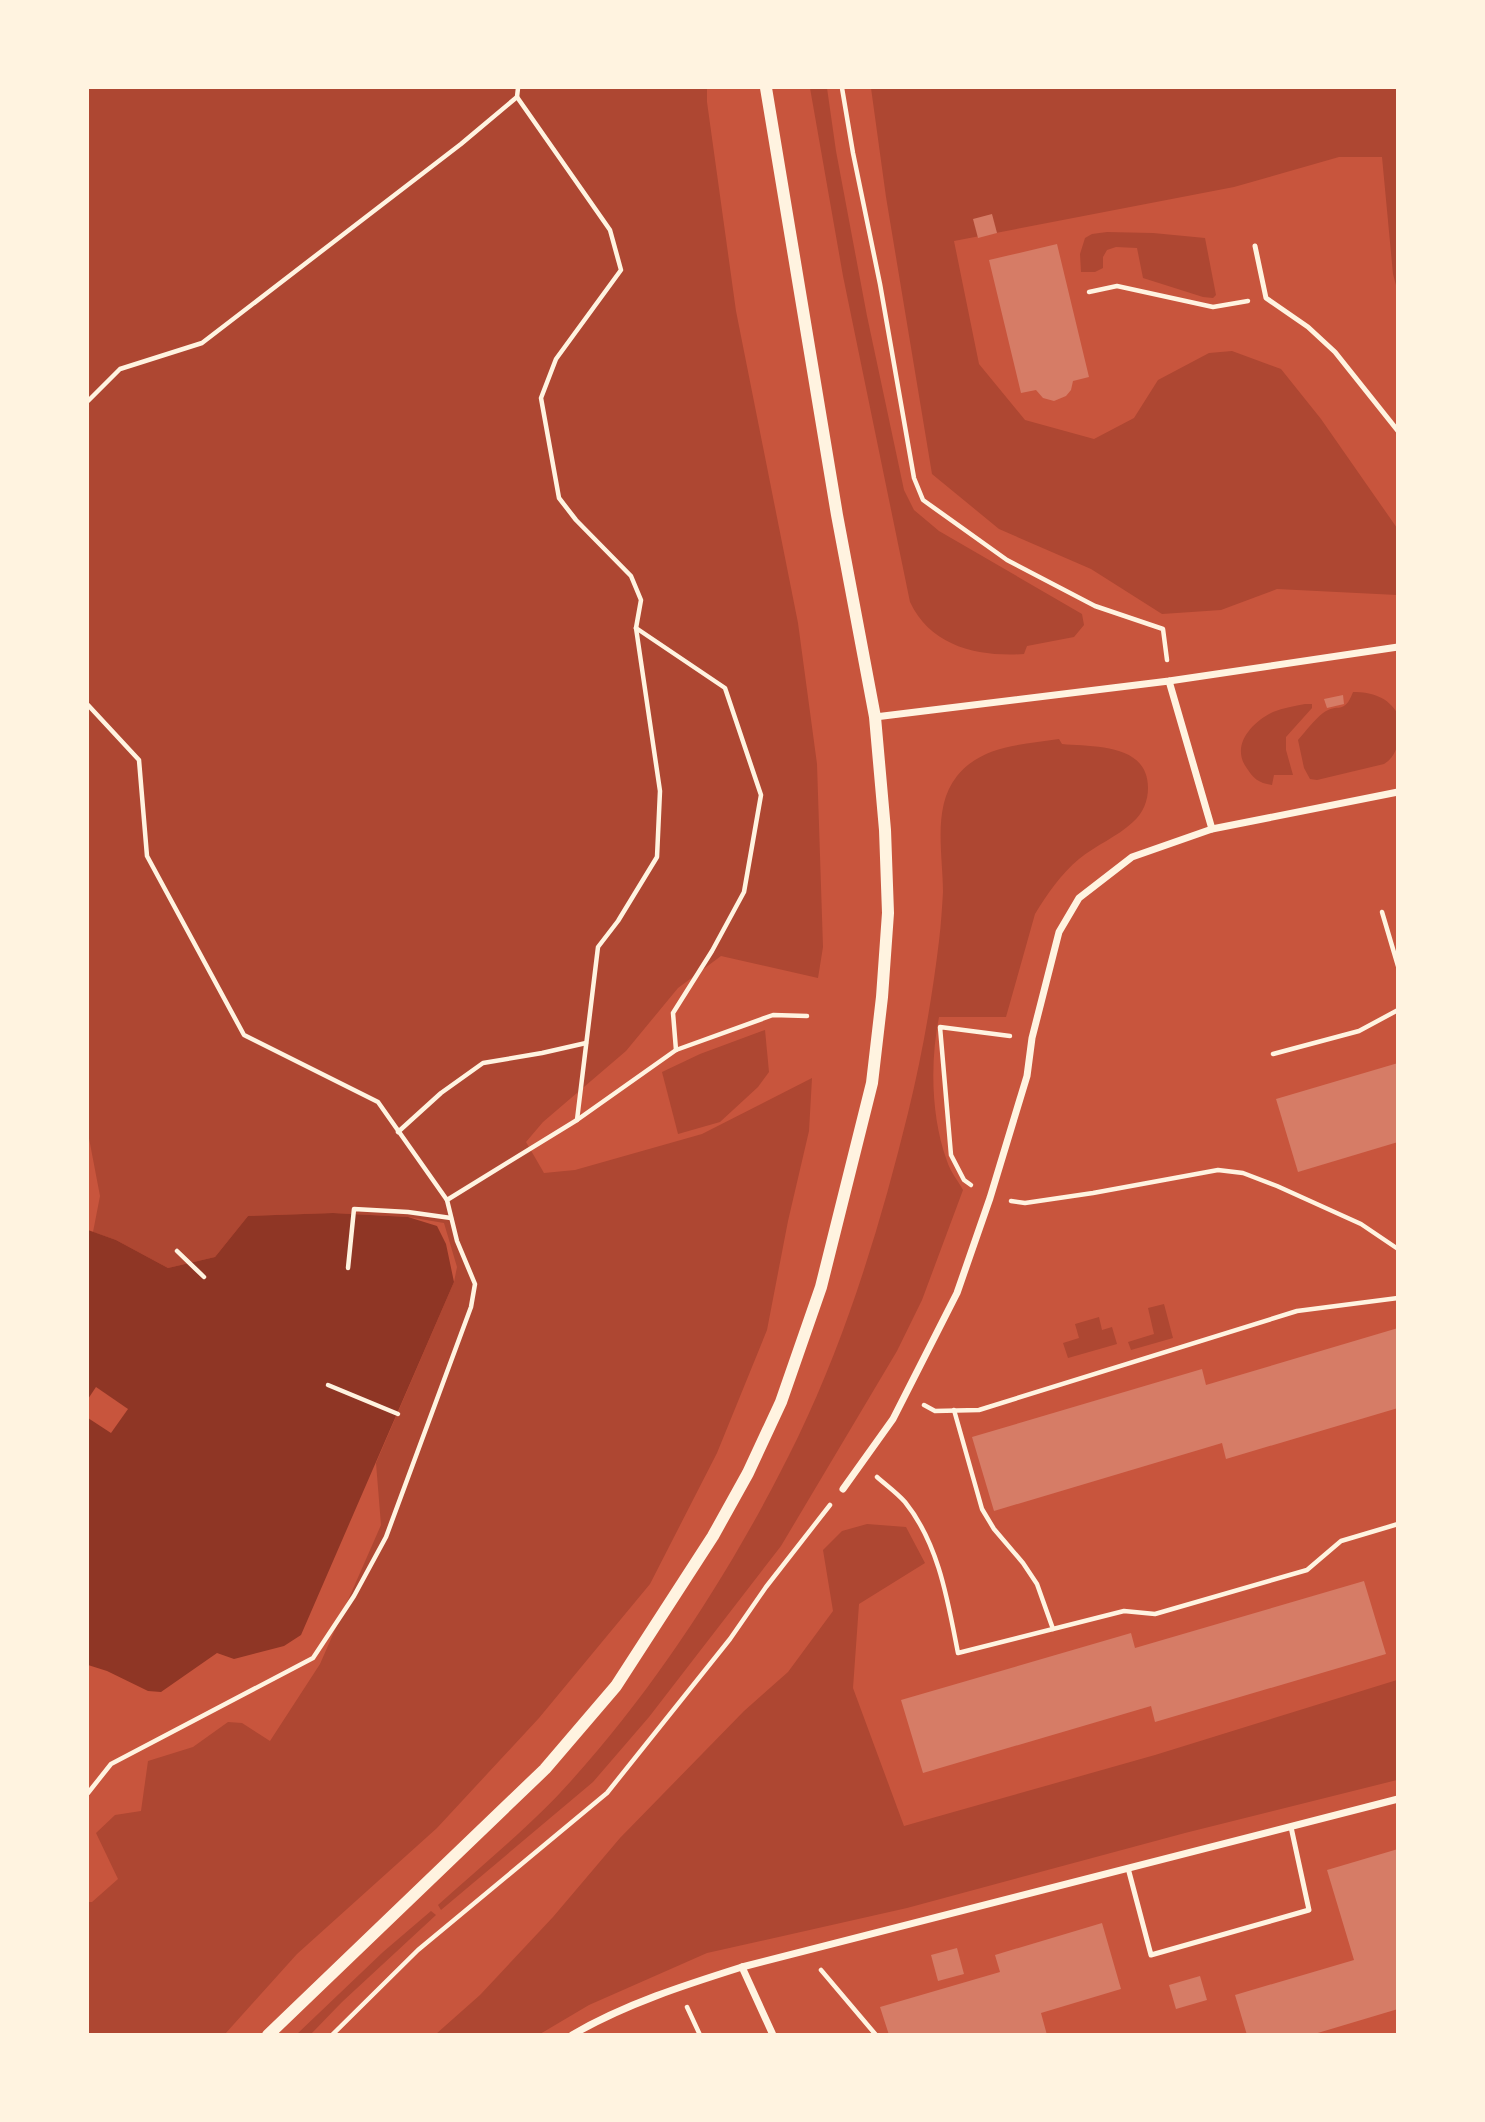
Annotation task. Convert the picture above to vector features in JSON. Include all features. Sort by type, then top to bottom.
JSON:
[{"type":"street","points":[[268,2035],[545,1769],[616,1686],[713,1536],[748,1473],[781,1402],[821,1287],[872,1083],[888,914],[885,830],[875,717],[837,515],[766,88]]},
{"type":"street","points":[[875,717],[1169,681],[1398,647]]},
{"type":"street","points":[[1169,681],[1212,829]]},
{"type":"street","points":[[842,1489],[892,1419],[957,1293],[990,1198],[1027,1076],[1032,1038],[1059,932],[1079,898],[1132,857],[1212,829],[1398,792]]},
{"type":"street","points":[[572,2035],[591,2024],[673,1989],[743,1967],[1398,1799]]},
{"type":"street","points":[[743,1967],[773,2035]]},
{"type":"lane","points":[[1255,246],[1266,298],[1308,327],[1335,352],[1398,431]]},
{"type":"lane","points":[[1128,1868],[1151,1955],[1309,1910],[1291,1827]]},
{"type":"path","points":[[518,88],[517,97],[610,230],[621,270],[556,359],[541,398],[559,498],[576,520],[631,576],[641,600],[636,628],[660,791],[657,857],[618,921],[598,947],[577,1120]]},
{"type":"path","points":[[842,88],[914,478],[923,500],[1007,560],[1096,607],[1163,629],[1169,681]]},
{"type":"path","points":[[88,401],[120,369],[201,342],[461,144],[517,97]]},
{"type":"path","points":[[1089,292],[1117,286],[1213,307],[1266,298]]},
{"type":"path","points":[[636,628],[724,688],[761,795],[744,892],[712,951],[673,1013],[676,1050]]},
{"type":"path","points":[[88,705],[139,760],[147,856],[244,1035],[378,1102],[447,1200],[457,1241],[475,1284],[471,1307],[386,1537],[354,1596],[313,1658],[111,1764],[88,1793]]},
{"type":"path","points":[[1382,912],[1398,966]]},
{"type":"path","points":[[1273,1054],[1359,1031],[1398,1010]]},
{"type":"path","points":[[447,1200],[577,1120],[676,1050],[774,1015],[807,1016]]},
{"type":"path","points":[[1000,1035],[940,1027],[951,1155],[964,1180],[990,1198],[1025,1203],[1218,1170],[1243,1173],[1361,1224],[1398,1249]]},
{"type":"path","points":[[398,1132],[441,1093],[484,1063],[586,1043]]},
{"type":"path","points":[[348,1268],[354,1209],[451,1218]]},
{"type":"path","points":[[177,1251],[204,1277]]},
{"type":"path","points":[[905,1394],[935,1411],[979,1409],[1297,1311],[1398,1298]]},
{"type":"path","points":[[328,1385],[398,1414]]},
{"type":"path","points":[[954,1410],[982,1510],[1037,1584],[1053,1629]]},
{"type":"path","points":[[861,1464],[904,1501],[923,1530],[939,1569],[958,1653],[1124,1611],[1155,1614],[1307,1570],[1341,1541],[1398,1524]]},
{"type":"path","points":[[332,2035],[418,1950],[607,1793],[730,1639],[766,1587],[842,1489]]},
{"type":"path","points":[[821,1970],[876,2035]]},
{"type":"path","points":[[687,2005],[700,2035]]},
{"type":"shaded area","points":[[88,88],[707,88],[736,311],[798,623],[817,764],[823,947],[818,978],[721,956],[678,988],[626,1051],[543,1122],[526,1142],[544,1173],[575,1170],[702,1134],[812,1078],[809,1131],[767,1330],[717,1453],[650,1584],[539,1718],[437,1828],[297,1954],[225,2034],[88,2034],[88,1902],[92,1902],[118,1879],[96,1833],[115,1815],[141,1811],[148,1761],[193,1747],[228,1722],[242,1723],[270,1741],[320,1664],[381,1525],[376,1463],[454,1282],[457,1267],[444,1223],[408,1217],[333,1213],[248,1216],[215,1257],[168,1268],[116,1240],[93,1232],[100,1196],[88,1133]]},
{"type":"shaded area","points":[[810,88],[827,88],[867,316],[904,490],[914,510],[939,531],[1082,614],[1084,625],[1074,637],[1027,646],[1024,654],[974,651],[943,639],[930,630],[910,602],[843,276]]},
{"type":"shaded area","points":[[871,88],[1397,88],[1397,289],[1393,274],[1382,157],[1339,157],[1234,187],[954,241],[979,364],[1025,420],[1094,439],[1134,418],[1158,380],[1209,353],[1232,351],[1281,369],[1321,419],[1397,528],[1397,595],[1277,589],[1221,610],[1162,614],[1091,569],[999,529],[932,474],[886,197]]},
{"type":"shaded area","points":[[1107,232],[1205,238],[1216,295],[1213,298],[1203,297],[1143,278],[1137,248],[1116,247],[1107,250],[1103,257],[1103,268],[1095,272],[1081,272],[1080,254],[1085,238]]},
{"type":"shaded area","points":[[1353,692],[1379,697],[1389,703],[1398,714],[1398,742],[1394,754],[1384,764],[1317,780],[1310,779],[1304,768],[1298,740],[1323,713],[1347,704]]},
{"type":"shaded area","points":[[1312,704],[1312,708],[1286,737],[1286,750],[1293,775],[1274,775],[1272,785],[1259,781],[1242,759],[1242,743],[1246,735],[1265,716]]},
{"type":"shaded area","points":[[1059,739],[1062,744],[1103,747],[1129,755],[1146,773],[1146,802],[1133,822],[1073,865],[1055,884],[1040,906],[1035,914],[1006,1017],[939,1017],[933,1071],[935,1108],[947,1161],[963,1190],[922,1300],[897,1351],[781,1546],[649,1717],[593,1782],[441,1910],[438,1905],[524,1829],[571,1781],[636,1702],[724,1573],[775,1483],[816,1398],[847,1319],[874,1237],[908,1113],[926,1027],[939,941],[943,892],[941,832],[944,802],[949,788],[967,766],[991,752]]},
{"type":"shaded area","points":[[765,1030],[769,1072],[758,1087],[720,1122],[678,1134],[662,1072],[700,1054]]},
{"type":"shaded area","points":[[333,1213],[408,1217],[437,1226],[446,1244],[454,1282],[301,1635],[284,1646],[234,1659],[217,1653],[161,1692],[148,1691],[88,1665],[88,1230],[116,1240],[168,1268],[215,1257],[248,1216]]},
{"type":"shaded area","points":[[1164,1304],[1173,1338],[1131,1350],[1128,1342],[1154,1334],[1148,1308]]},
{"type":"shaded area","points":[[1099,1317],[1102,1330],[1112,1327],[1117,1344],[1068,1358],[1063,1343],[1079,1338],[1075,1324]]},
{"type":"shaded area","points":[[867,1524],[906,1527],[925,1563],[859,1604],[853,1688],[904,1826],[1155,1755],[1397,1680],[1397,1780],[1185,1833],[907,1908],[707,1953],[589,2005],[540,2034],[436,2034],[480,1995],[553,1917],[620,1838],[744,1711],[788,1672],[833,1611],[823,1550],[842,1531]]},
{"type":"shaded area","points":[[431,1911],[436,1915],[311,2034],[297,2034],[383,1952]]},
{"type":"pier","points":[[96,1387],[128,1409],[111,1433],[88,1418],[88,1399]]},
{"type":"building","points":[[992,214],[997,233],[978,238],[973,219]]},
{"type":"building","points":[[1057,244],[1089,377],[1073,381],[1066,396],[1054,401],[1043,398],[1036,390],[1021,393],[989,260]]},
{"type":"building","points":[[1343,695],[1344,704],[1327,708],[1324,699]]},
{"type":"building","points":[[1398,1063],[1398,1142],[1298,1172],[1276,1099]]},
{"type":"building","points":[[1398,1328],[1398,1408],[1226,1459],[1222,1443],[994,1511],[972,1437],[1202,1369],[1206,1385]]},
{"type":"building","points":[[1364,1581],[1386,1654],[1155,1722],[1151,1706],[923,1773],[901,1700],[1131,1633],[1135,1648]]},
{"type":"building","points":[[1398,1849],[1398,2009],[1311,2035],[1247,2035],[1235,1995],[1354,1960],[1327,1870]]},
{"type":"building","points":[[1102,1923],[1121,1989],[1041,2013],[1047,2035],[889,2035],[880,2007],[1000,1972],[995,1955]]},
{"type":"building","points":[[957,1948],[964,1974],[938,1981],[931,1955]]},
{"type":"building","points":[[1200,1976],[1207,2000],[1176,2009],[1169,1985]]}]
